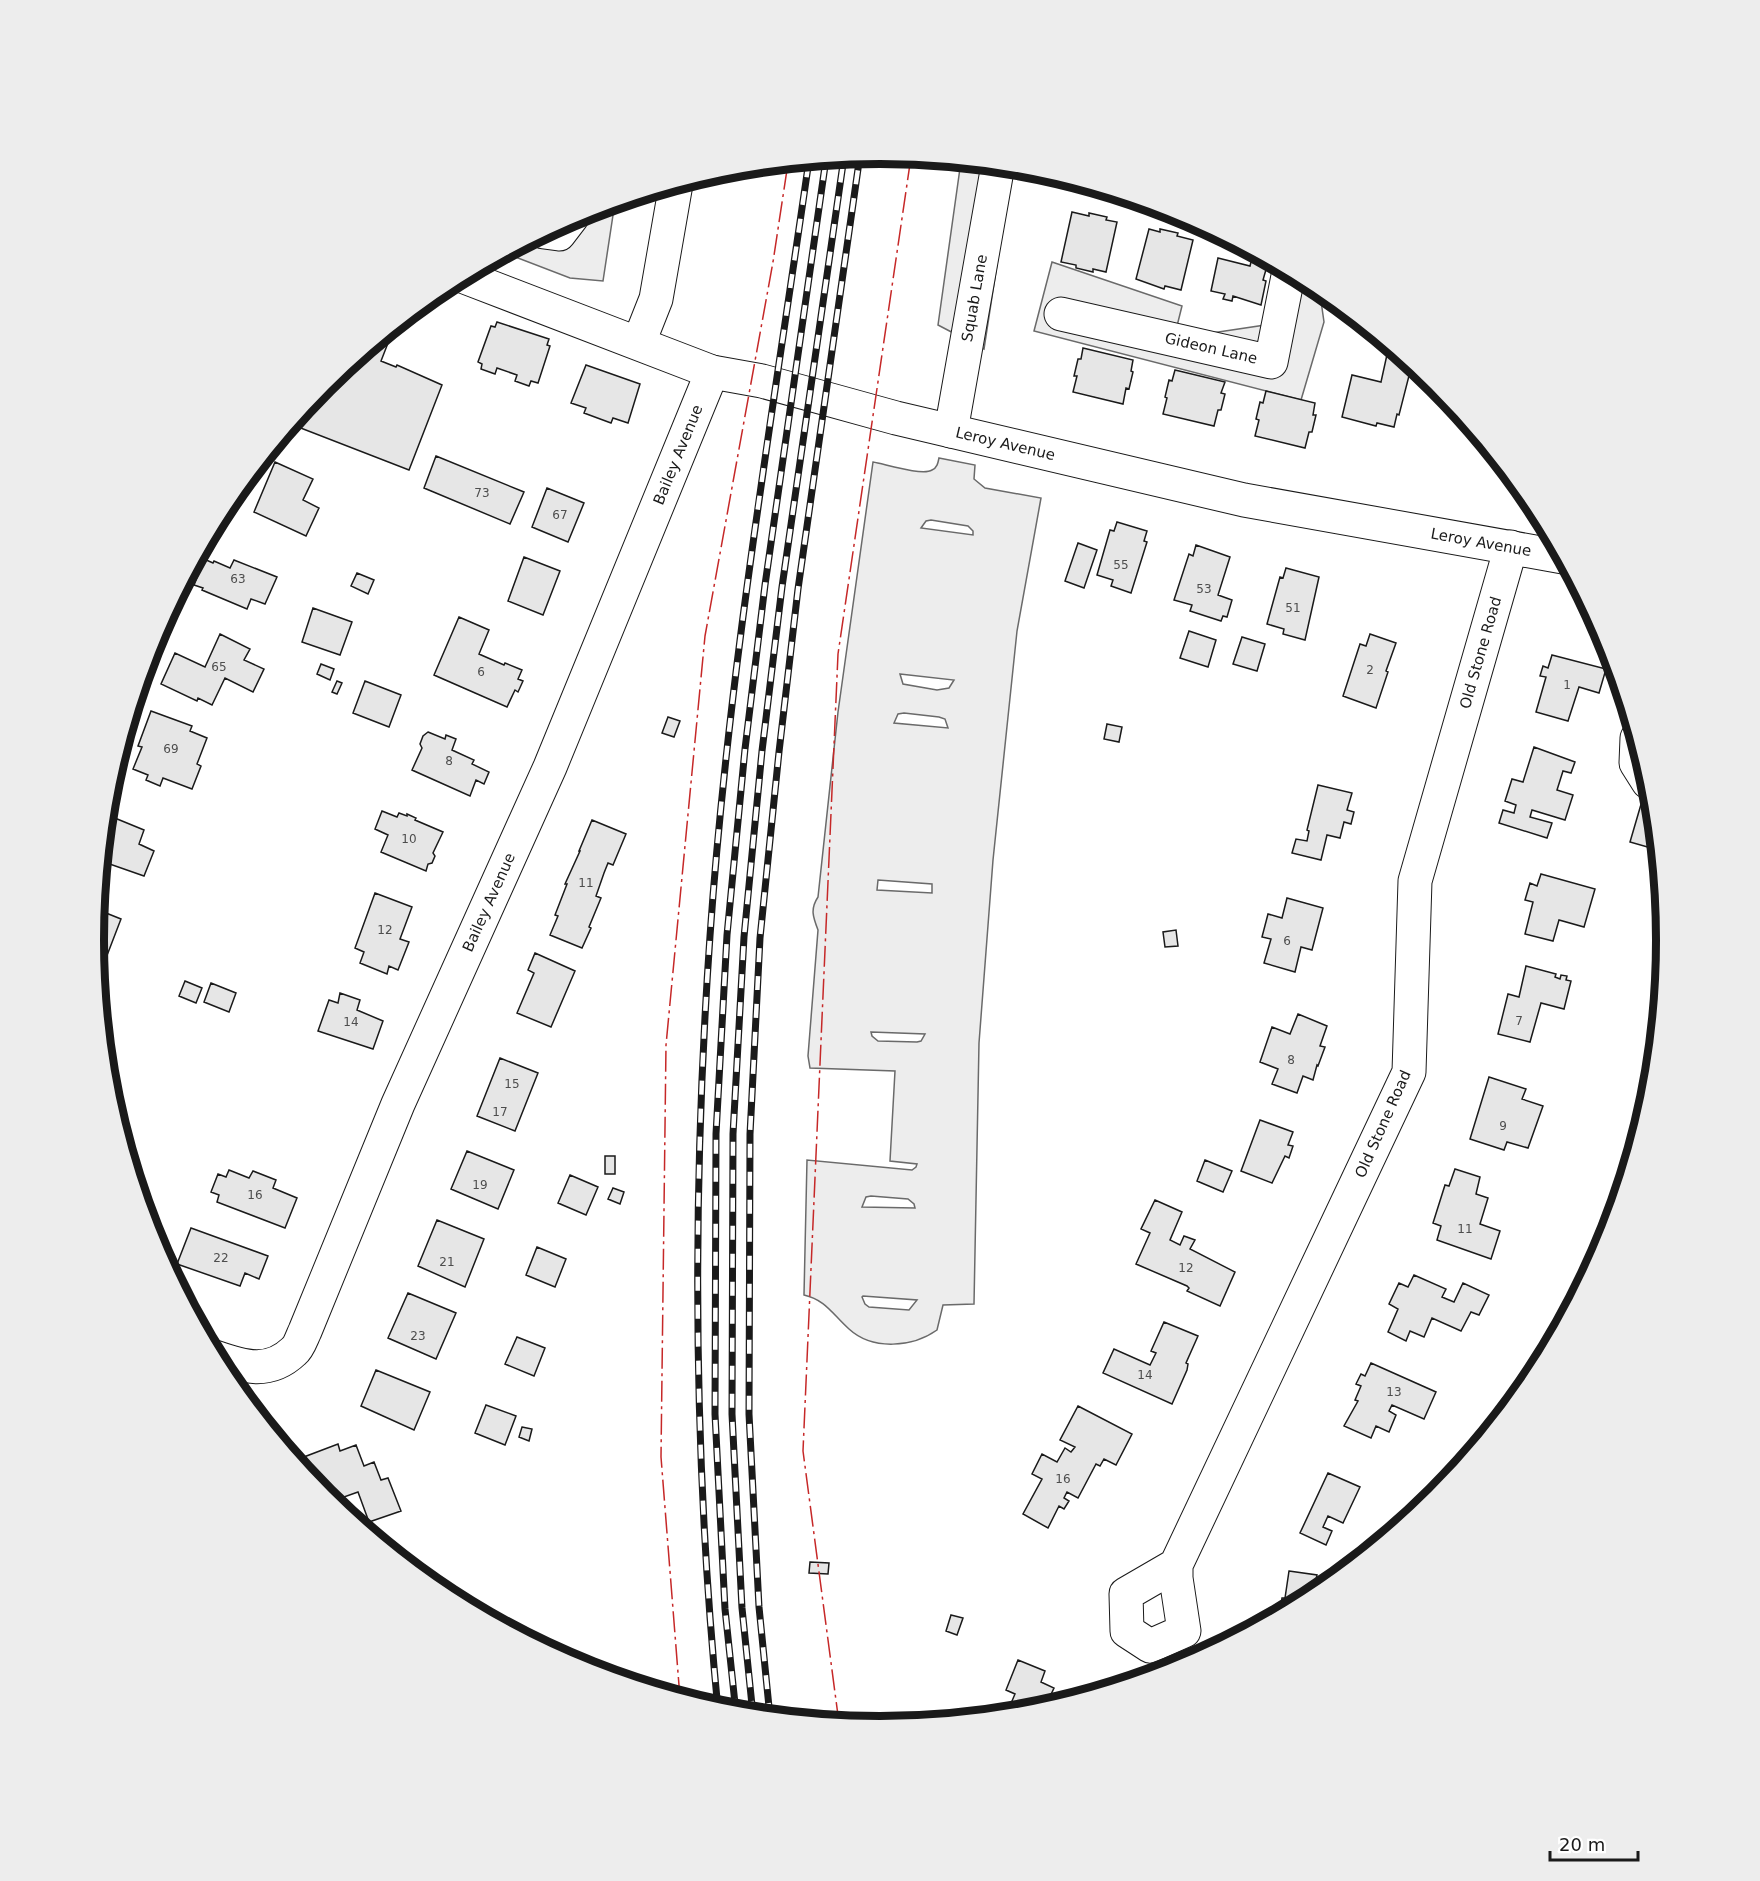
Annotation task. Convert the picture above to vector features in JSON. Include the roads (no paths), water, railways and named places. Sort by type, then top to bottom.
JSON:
[{"type":"street","name":"Squab Lane","points":[[951,431],[997,173]]},
{"type":"street","points":[[639,342],[656,299],[675,191]]},
{"type":"street","name":"Leroy Avenue","points":[[472,280],[536,306],[639,342],[712,372],[762,381],[896,418],[1244,500],[1554,555]]},
{"type":"street","name":"Gideon Lane","points":[[1061,314],[1271,362],[1287,280]]},
{"type":"street","name":"Bailey Avenue","points":[[228,1362],[240,1366],[268,1367],[295,1351],[305,1331],[398,1104],[550,767],[712,372]]},
{"type":"street","name":"Old Stone Road","points":[[1176,1565],[1409,1072],[1415,881],[1512,548]]},
{"type":"railway","points":[[752,1706],[742,1608],[732,1414],[733,1134],[744,937],[762,751],[782,587],[843,165]]},
{"type":"railway","points":[[769,1708],[759,1607],[749,1414],[750,1134],[760,938],[798,589],[859,165]]},
{"type":"railway","points":[[735,1703],[725,1609],[715,1414],[716,1134],[727,935],[745,749],[765,585],[825,166]]},
{"type":"railway","points":[[717,1699],[704,1517],[698,1323],[700,1130],[704,1033],[718,839],[739,644],[808,168]]}]
